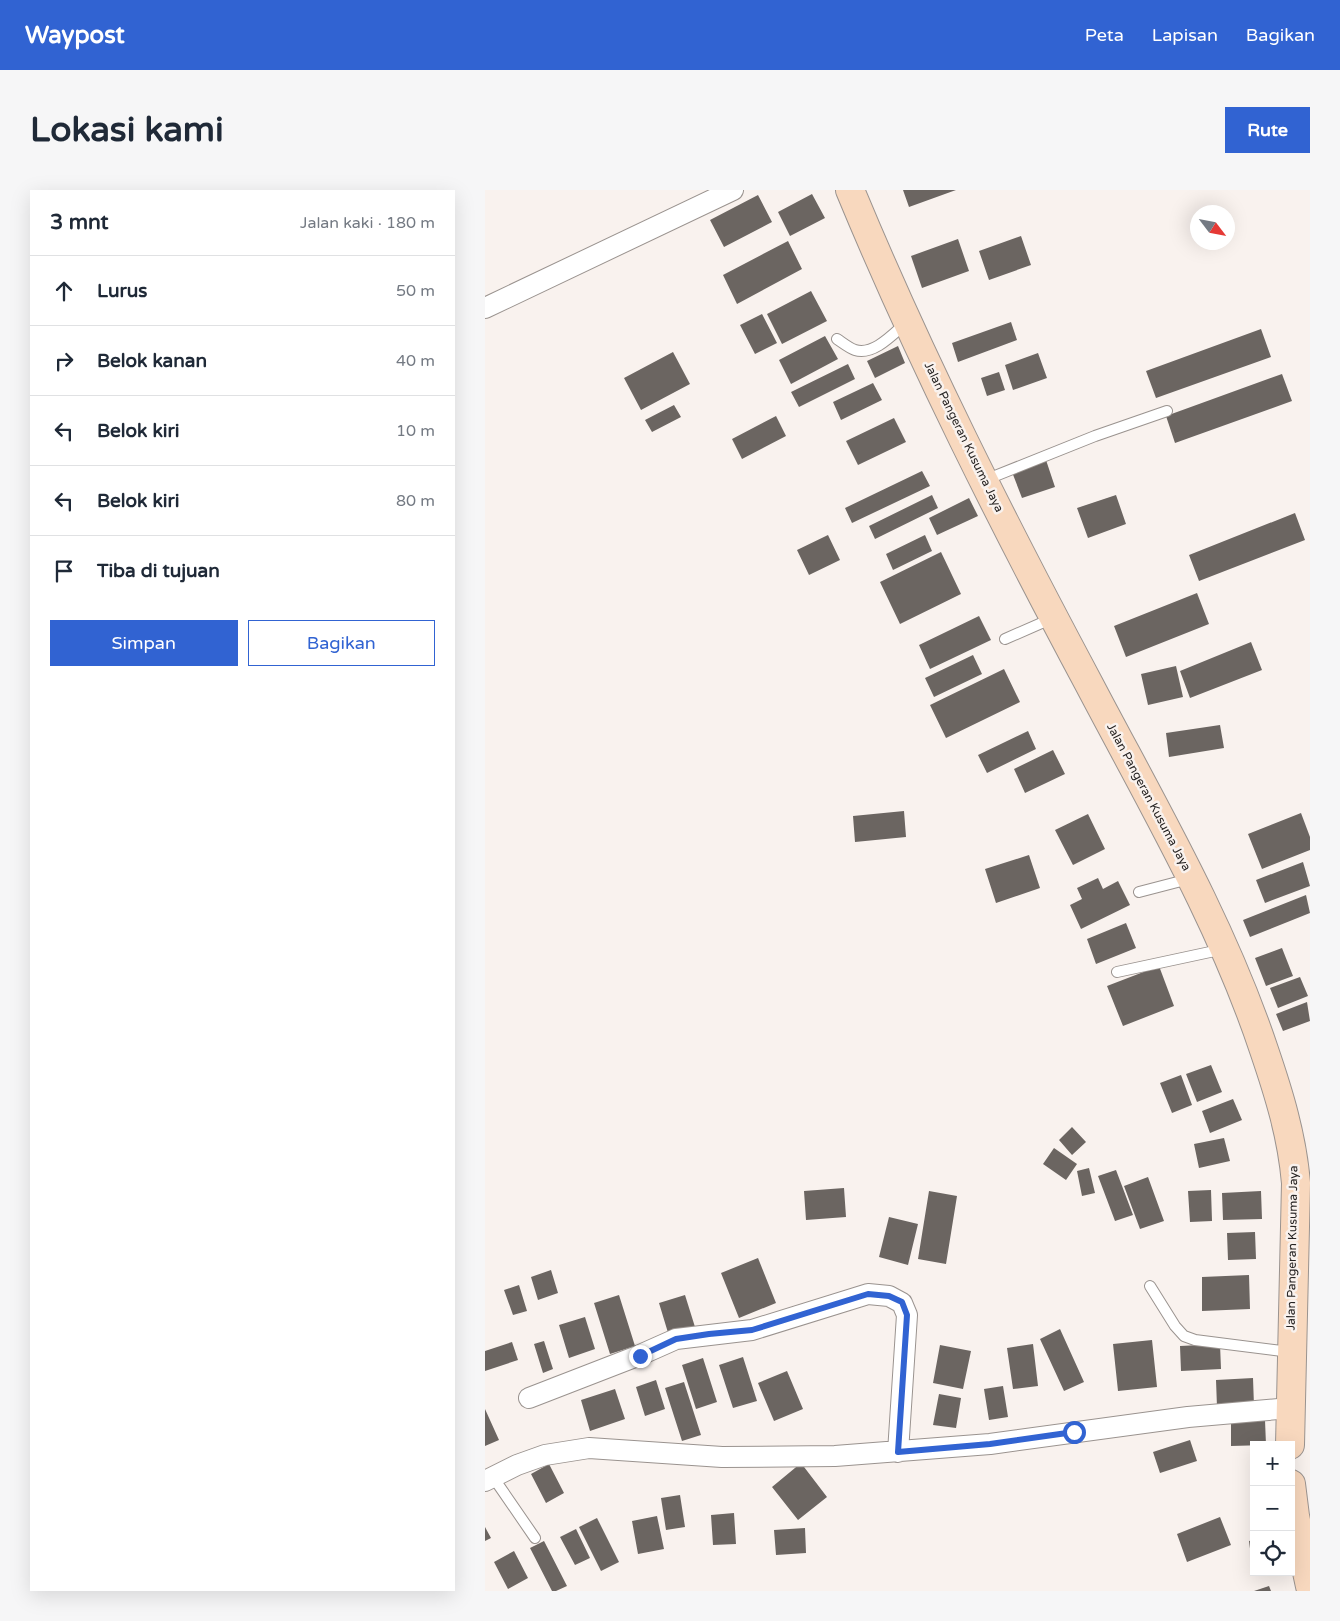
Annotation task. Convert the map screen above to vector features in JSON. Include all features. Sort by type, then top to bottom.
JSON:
[{"type":"street","points":[[485,308],[733,190]]},
{"type":"street","name":"Jalan Pangeran Kusuma Jaya","points":[[850,190],[908,322],[983,480],[1054,618],[1193,878],[1250,1007],[1286,1118],[1293,1153],[1296,1183],[1290,1441]]},
{"type":"street","points":[[529,1398],[640,1356],[676,1339],[752,1330],[868,1294],[889,1296],[902,1302],[907,1315],[898,1452]]},
{"type":"street","points":[[489,1479],[545,1456],[589,1448],[771,1458],[898,1452],[990,1444],[1188,1417],[1290,1408]]},
{"type":"street","points":[[1291,1486],[1306,1551],[1310,1586]]},
{"type":"lane","points":[[837,339],[856,350],[868,350],[879,345],[908,322]]},
{"type":"lane","points":[[983,480],[1095,436],[1167,412]]},
{"type":"lane","points":[[1005,639],[1054,618]]},
{"type":"lane","points":[[1139,892],[1193,878]]},
{"type":"lane","points":[[1117,972],[1225,949]]},
{"type":"lane","points":[[1150,1286],[1184,1336],[1195,1340],[1291,1352]]},
{"type":"lane","points":[[489,1479],[535,1538]]},
{"type":"building","points":[[903,190],[956,190],[909,207]]},
{"type":"building","points":[[812,194],[825,218],[790,236],[778,212]]},
{"type":"building","points":[[758,195],[772,222],[724,247],[710,220]]},
{"type":"building","points":[[1021,236],[1031,265],[989,280],[979,251]]},
{"type":"building","points":[[958,239],[969,271],[922,288],[911,256]]},
{"type":"building","points":[[788,241],[802,269],[737,304],[723,275]]},
{"type":"building","points":[[811,291],[827,321],[782,344],[767,314]]},
{"type":"building","points":[[762,314],[777,343],[755,354],[740,325]]},
{"type":"building","points":[[1011,322],[1017,340],[958,362],[952,343]]},
{"type":"building","points":[[1261,329],[1271,357],[1156,398],[1146,371]]},
{"type":"building","points":[[825,336],[838,359],[791,384],[779,360]]},
{"type":"building","points":[[898,346],[905,363],[875,378],[867,361]]},
{"type":"building","points":[[673,352],[690,384],[641,410],[624,378]]},
{"type":"building","points":[[1038,353],[1047,378],[1013,390],[1005,365]]},
{"type":"building","points":[[848,364],[855,379],[799,407],[791,392]]},
{"type":"building","points":[[999,372],[1005,390],[987,396],[981,378]]},
{"type":"building","points":[[1282,374],[1292,401],[1175,443],[1166,416]]},
{"type":"building","points":[[873,383],[882,400],[841,420],[833,402]]},
{"type":"building","points":[[674,405],[681,417],[652,432],[645,420]]},
{"type":"building","points":[[776,416],[786,436],[742,459],[732,439]]},
{"type":"building","points":[[894,418],[906,442],[858,465],[846,441]]},
{"type":"building","points":[[1046,460],[1055,487],[1022,498],[1012,472]]},
{"type":"building","points":[[922,471],[930,486],[852,523],[845,508]]},
{"type":"building","points":[[932,495],[938,508],[875,539],[869,526]]},
{"type":"building","points":[[1116,495],[1126,524],[1088,538],[1077,508]]},
{"type":"building","points":[[969,498],[978,516],[937,535],[929,518]]},
{"type":"building","points":[[1295,513],[1305,540],[1199,581],[1189,555]]},
{"type":"building","points":[[828,535],[840,560],[809,575],[797,550]]},
{"type":"building","points":[[925,535],[932,551],[893,570],[886,554]]},
{"type":"building","points":[[941,552],[961,594],[900,624],[880,582]]},
{"type":"building","points":[[1197,593],[1209,624],[1126,657],[1114,626]]},
{"type":"building","points":[[979,616],[991,640],[930,669],[919,645]]},
{"type":"building","points":[[1251,642],[1262,670],[1190,698],[1180,671]]},
{"type":"building","points":[[973,655],[982,674],[934,697],[925,678]]},
{"type":"building","points":[[1176,666],[1183,697],[1148,705],[1141,674]]},
{"type":"building","points":[[1004,669],[1020,702],[946,738],[930,705]]},
{"type":"building","points":[[1220,725],[1224,748],[1169,757],[1166,733]]},
{"type":"building","points":[[1028,731],[1036,749],[987,773],[978,755]]},
{"type":"building","points":[[1053,750],[1065,774],[1025,793],[1014,769]]},
{"type":"building","points":[[904,811],[906,837],[855,842],[853,816]]},
{"type":"building","points":[[1301,813],[1310,837],[1310,850],[1262,869],[1248,834]]},
{"type":"building","points":[[1088,814],[1105,849],[1073,865],[1055,830]]},
{"type":"building","points":[[1029,855],[1040,888],[996,903],[985,869]]},
{"type":"building","points":[[1303,862],[1310,886],[1265,903],[1256,880]]},
{"type":"building","points":[[1098,878],[1103,889],[1118,881],[1130,905],[1081,929],[1070,905],[1082,899],[1077,888]]},
{"type":"building","points":[[1306,895],[1310,913],[1250,937],[1243,920]]},
{"type":"building","points":[[1126,923],[1136,948],[1096,964],[1087,939]]},
{"type":"building","points":[[1282,948],[1293,976],[1266,986],[1255,958]]},
{"type":"building","points":[[1159,966],[1174,1006],[1123,1026],[1107,986]]},
{"type":"building","points":[[1300,977],[1308,996],[1278,1008],[1270,988]]},
{"type":"building","points":[[1307,1002],[1310,1021],[1283,1031],[1276,1014]]},
{"type":"building","points":[[1211,1065],[1222,1092],[1197,1102],[1186,1074]]},
{"type":"building","points":[[1181,1075],[1192,1105],[1172,1113],[1160,1083]]},
{"type":"building","points":[[1233,1099],[1242,1120],[1210,1133],[1202,1111]]},
{"type":"building","points":[[1072,1127],[1086,1142],[1072,1155],[1059,1140]]},
{"type":"building","points":[[1224,1138],[1230,1161],[1199,1168],[1194,1144]]},
{"type":"building","points":[[1054,1148],[1077,1164],[1066,1180],[1043,1164]]},
{"type":"building","points":[[1089,1168],[1095,1193],[1082,1196],[1077,1171]]},
{"type":"building","points":[[1116,1170],[1133,1215],[1115,1221],[1098,1176]]},
{"type":"building","points":[[1148,1177],[1164,1221],[1140,1229],[1124,1186]]},
{"type":"building","points":[[844,1188],[846,1217],[806,1220],[804,1191]]},
{"type":"building","points":[[1211,1190],[1212,1221],[1190,1222],[1188,1191]]},
{"type":"building","points":[[929,1191],[957,1196],[946,1264],[918,1259]]},
{"type":"building","points":[[1261,1191],[1262,1219],[1223,1220],[1222,1193]]},
{"type":"building","points":[[889,1217],[918,1224],[908,1265],[879,1257]]},
{"type":"building","points":[[1255,1232],[1256,1259],[1228,1260],[1227,1233]]},
{"type":"building","points":[[758,1258],[776,1303],[739,1318],[721,1273]]},
{"type":"building","points":[[551,1270],[558,1293],[538,1300],[531,1277]]},
{"type":"building","points":[[1249,1275],[1250,1309],[1202,1311],[1202,1277]]},
{"type":"building","points":[[519,1285],[527,1311],[513,1315],[504,1290]]},
{"type":"building","points":[[619,1295],[635,1346],[610,1354],[594,1303]]},
{"type":"building","points":[[685,1295],[695,1327],[669,1336],[659,1303]]},
{"type":"building","points":[[585,1317],[595,1349],[569,1358],[559,1325]]},
{"type":"building","points":[[1060,1329],[1084,1382],[1064,1391],[1040,1339]]},
{"type":"building","points":[[1152,1340],[1157,1387],[1118,1391],[1113,1344]]},
{"type":"building","points":[[544,1341],[553,1369],[543,1373],[534,1344]]},
{"type":"building","points":[[512,1342],[518,1360],[485,1371],[485,1351]]},
{"type":"building","points":[[1033,1344],[1038,1386],[1013,1389],[1007,1348]]},
{"type":"building","points":[[1220,1344],[1221,1369],[1181,1371],[1180,1346]]},
{"type":"building","points":[[940,1345],[971,1351],[963,1389],[933,1383]]},
{"type":"building","points":[[743,1357],[757,1401],[733,1408],[719,1365]]},
{"type":"building","points":[[703,1358],[717,1402],[696,1409],[682,1365]]},
{"type":"building","points":[[787,1371],[803,1409],[774,1421],[758,1383]]},
{"type":"building","points":[[1253,1378],[1254,1406],[1217,1407],[1216,1380]]},
{"type":"building","points":[[656,1380],[665,1409],[645,1416],[636,1387]]},
{"type":"building","points":[[684,1382],[701,1435],[682,1441],[665,1388]]},
{"type":"building","points":[[1003,1386],[1008,1417],[989,1420],[984,1389]]},
{"type":"building","points":[[615,1389],[625,1419],[590,1431],[581,1400]]},
{"type":"building","points":[[939,1394],[961,1398],[956,1428],[933,1425]]},
{"type":"building","points":[[485,1409],[499,1440],[485,1446]]},
{"type":"building","points":[[1265,1420],[1266,1441],[1250,1441],[1250,1445],[1231,1446],[1231,1422]]},
{"type":"building","points":[[1190,1440],[1197,1461],[1160,1473],[1153,1452]]},
{"type":"building","points":[[801,1463],[827,1497],[798,1520],[772,1487]]},
{"type":"building","points":[[549,1464],[564,1493],[546,1503],[531,1474]]},
{"type":"building","points":[[680,1495],[685,1527],[666,1530],[661,1498]]},
{"type":"building","points":[[734,1513],[736,1544],[713,1545],[711,1515]]},
{"type":"building","points":[[657,1516],[664,1549],[638,1554],[632,1521]]},
{"type":"building","points":[[1220,1517],[1231,1545],[1187,1562],[1177,1534]]},
{"type":"building","points":[[597,1518],[619,1562],[601,1571],[579,1527]]},
{"type":"building","points":[[485,1527],[491,1538],[485,1541]]},
{"type":"building","points":[[805,1528],[806,1553],[776,1555],[774,1530]]},
{"type":"building","points":[[576,1529],[590,1558],[575,1565],[560,1537]]},
{"type":"building","points":[[544,1541],[567,1586],[556,1591],[552,1591],[530,1548]]},
{"type":"building","points":[[514,1551],[528,1578],[508,1589],[494,1562]]},
{"type":"building","points":[[1269,1586],[1271,1591],[1254,1591]]},
{"type":"route","points":[[640,1356],[676,1339],[752,1330],[868,1294],[889,1296],[902,1302],[907,1315],[898,1452],[990,1444],[1074,1432]]}]
